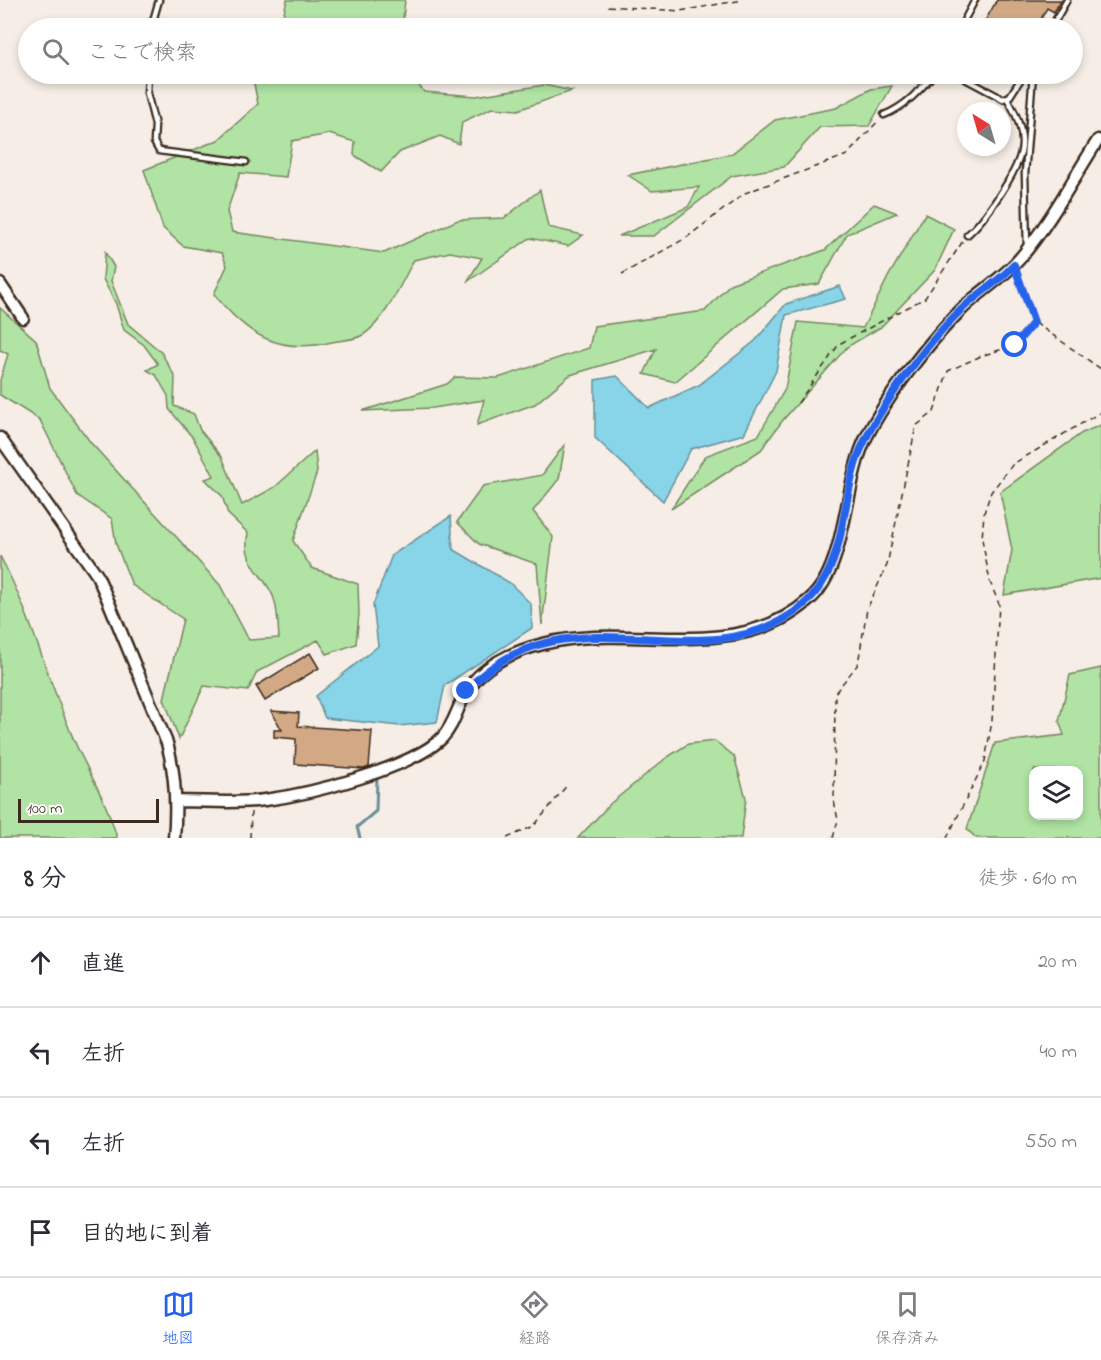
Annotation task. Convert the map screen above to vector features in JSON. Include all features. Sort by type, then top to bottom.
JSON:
[{"type":"street","points":[[177,801],[252,801],[301,794],[374,772],[417,755],[439,740],[451,728],[466,691],[482,673],[509,655],[549,643],[593,636],[707,639],[734,636],[786,618],[811,599],[822,586],[841,532],[855,464],[866,437],[883,408],[944,328],[1014,265],[1027,249],[1100,138]]},
{"type":"street","points":[[0,284],[23,318]]},
{"type":"street","points":[[0,438],[97,575],[167,744],[173,765],[177,801],[174,838]]},
{"type":"lane","points":[[154,18],[159,0]]},
{"type":"lane","points":[[965,18],[975,0]]},
{"type":"lane","points":[[1057,18],[1067,0]]},
{"type":"lane","points":[[147,84],[147,93],[155,124],[154,142],[159,151],[246,162]]},
{"type":"lane","points":[[884,115],[899,109],[925,84]]},
{"type":"lane","points":[[975,84],[1003,99],[1007,98]]},
{"type":"lane","points":[[1007,98],[1016,84]]},
{"type":"lane","points":[[1027,249],[1025,174],[1032,84]]},
{"type":"lane","points":[[967,235],[977,226],[998,198],[1021,152],[1021,133],[1016,112],[1007,98]]},
{"type":"path","points":[[608,6],[680,11],[743,0]]},
{"type":"path","points":[[622,274],[686,238],[744,193],[847,155],[884,115]]},
{"type":"path","points":[[798,403],[839,344],[925,298],[967,235]]},
{"type":"path","points":[[1014,265],[1034,322],[1101,369]]},
{"type":"path","points":[[833,838],[838,820],[834,801],[835,693],[858,664],[867,609],[887,565],[916,426],[934,412],[948,371],[981,356],[1015,345],[1034,322]]},
{"type":"path","points":[[947,838],[985,761],[992,721],[999,604],[990,582],[982,539],[984,513],[991,492],[1013,464],[1101,412]]},
{"type":"path","points":[[507,838],[534,826],[568,784]]},
{"type":"path","points":[[250,838],[252,801]]},
{"type":"green space","points":[[287,0],[405,0],[403,18],[282,18]]},
{"type":"green space","points":[[254,84],[418,84],[424,92],[476,96],[544,85],[572,91],[518,110],[492,108],[462,122],[459,144],[440,136],[400,152],[381,172],[354,155],[355,142],[329,134],[292,141],[286,177],[240,173],[227,211],[232,232],[384,253],[458,220],[504,218],[540,190],[548,227],[583,235],[568,246],[530,238],[467,282],[482,258],[450,252],[414,260],[386,311],[360,337],[295,346],[265,338],[239,321],[214,294],[227,266],[222,253],[183,246],[163,228],[144,170],[218,140],[258,104]]},
{"type":"green space","points":[[892,86],[869,126],[820,127],[784,167],[732,176],[654,236],[619,236],[688,207],[699,187],[652,191],[628,175],[731,154],[775,120],[836,108],[871,89]]},
{"type":"green space","points":[[874,204],[897,213],[847,234],[819,284],[783,289],[675,382],[644,374],[656,349],[570,375],[535,404],[477,425],[484,400],[433,408],[362,411],[447,384],[455,377],[498,378],[589,348],[594,326],[705,311],[730,284],[825,250]]},
{"type":"green space","points":[[925,214],[954,229],[935,270],[881,327],[847,347],[783,420],[761,450],[671,509],[705,456],[758,436],[785,389],[798,322],[863,328],[888,277]]},
{"type":"green space","points":[[105,252],[114,267],[111,281],[128,324],[161,352],[175,377],[174,406],[194,414],[200,430],[222,457],[242,505],[275,487],[315,451],[317,472],[293,541],[312,568],[358,584],[359,614],[356,644],[327,654],[318,640],[257,672],[248,691],[204,686],[179,739],[164,699],[183,619],[132,585],[116,544],[112,519],[77,495],[40,420],[0,395],[0,380],[8,354],[0,350],[0,308],[36,340],[50,388],[91,443],[220,585],[249,640],[279,638],[275,601],[250,560],[248,533],[228,514],[222,496],[205,479],[214,476],[193,438],[169,409],[168,396],[156,375],[147,370],[158,364],[144,345],[124,330],[116,304],[103,279]]},
{"type":"green space","points":[[1101,425],[1101,578],[1004,595],[1012,550],[1000,492],[1082,433]]},
{"type":"green space","points":[[565,444],[559,479],[533,511],[553,537],[542,625],[537,564],[479,544],[457,522],[483,486],[542,475]]},
{"type":"green space","points":[[0,556],[22,603],[68,725],[105,804],[117,838],[0,838]]},
{"type":"green space","points":[[1101,668],[1101,838],[976,838],[967,829],[995,743],[1064,735],[1059,721],[1070,675]]},
{"type":"green space","points":[[715,741],[734,756],[746,798],[741,838],[578,838],[611,803],[666,758],[688,744]]},
{"type":"water","points":[[840,286],[846,299],[786,315],[776,371],[744,434],[691,449],[663,501],[595,438],[595,380],[617,376],[649,408],[699,385],[755,341],[786,304]]},
{"type":"water","points":[[451,516],[453,549],[510,583],[531,604],[532,628],[445,685],[437,722],[399,726],[325,718],[316,696],[378,646],[373,605],[392,555]]},
{"type":"building","points":[[997,0],[1061,0],[1054,12],[1047,8],[1042,18],[987,18]]},
{"type":"building","points":[[310,653],[319,668],[265,701],[256,686]]},
{"type":"building","points":[[271,711],[299,713],[298,726],[372,731],[369,767],[364,769],[295,764],[296,739],[274,737],[274,730],[282,730]]},
{"type":"waterway","points":[[360,838],[357,827],[376,811],[377,776]]},
{"type":"route","points":[[466,691],[482,673],[509,655],[566,639],[593,636],[707,639],[734,636],[786,618],[811,599],[822,586],[841,532],[855,464],[866,437],[883,408],[944,328],[963,308],[1014,265],[1034,322],[1015,345]]}]
